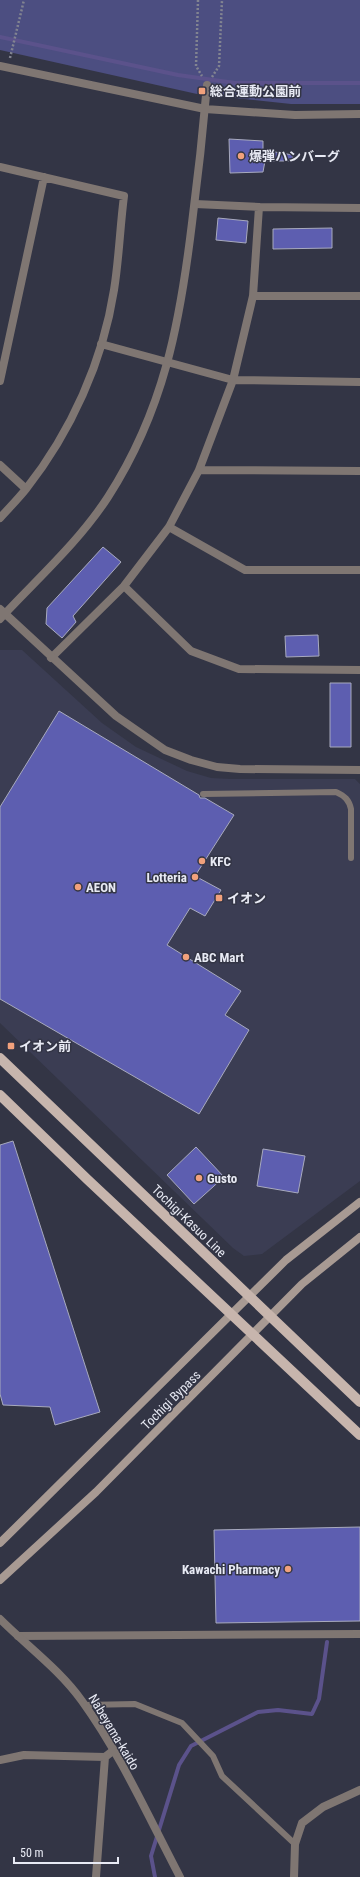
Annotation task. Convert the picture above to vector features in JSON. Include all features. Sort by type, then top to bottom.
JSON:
[{"type":"main road","name":"Tochigi-Kasuo Line","points":[[0,1058],[360,1402]]},
{"type":"main road","points":[[0,1095],[360,1435]]},
{"type":"main road","name":"Tochigi Bypass","points":[[0,1543],[286,1260],[360,1202]]},
{"type":"main road","name":"Tochigi Bypass","points":[[0,1580],[96,1492],[302,1284],[360,1237]]},
{"type":"street","points":[[4,67],[205,109],[295,115],[360,114]]},
{"type":"street","points":[[207,85],[195,204],[180,310],[168,363],[150,415],[131,456],[108,497],[76,540],[2,614],[116,716],[135,731],[165,750],[191,760],[217,767],[240,769],[360,770]]},
{"type":"street","points":[[0,167],[124,196],[114,291],[101,344],[86,387],[62,436],[26,489],[0,518]]},
{"type":"street","points":[[0,381],[44,177]]},
{"type":"street","points":[[195,204],[259,207],[360,208]]},
{"type":"street","points":[[52,658],[124,586],[169,527],[199,470],[233,380],[253,296],[259,207]]},
{"type":"street","points":[[253,296],[360,296]]},
{"type":"street","points":[[101,344],[233,380],[360,382]]},
{"type":"street","points":[[0,465],[26,489]]},
{"type":"street","points":[[199,470],[360,470]]},
{"type":"street","points":[[169,527],[245,570],[360,570]]},
{"type":"street","points":[[124,586],[191,651],[239,669],[360,670]]},
{"type":"street","name":"Nabeyama-kaido","points":[[0,1619],[51,1666],[85,1705],[114,1750],[180,1877]]},
{"type":"street","points":[[18,1636],[360,1634]]},
{"type":"street","points":[[0,1760],[24,1755],[105,1757],[114,1750]]},
{"type":"street","points":[[96,1877],[105,1757]]},
{"type":"street","points":[[294,1877],[295,1844],[302,1823],[323,1806],[360,1790]]},
{"type":"lane","points":[[203,794],[336,792],[344,796],[350,802],[351,858]]},
{"type":"lane","points":[[85,1705],[135,1704],[182,1722],[213,1756],[222,1776],[295,1844]]},
{"type":"path","points":[[4,67],[24,0]]},
{"type":"path","points":[[198,0],[196,66],[207,85],[219,66],[222,0]]},
{"type":"shaded area","points":[[0,0],[360,0],[360,104],[291,104],[197,94],[0,50]]},
{"type":"shaded area","points":[[0,650],[22,650],[102,723],[136,747],[187,771],[211,778],[355,779],[360,784],[360,1181],[262,1254],[244,1256],[233,1248],[0,1023]]},
{"type":"building","points":[[229,139],[263,141],[263,150],[293,155],[292,161],[265,161],[263,172],[230,173]]},
{"type":"building","points":[[218,218],[248,221],[246,243],[216,240]]},
{"type":"building","points":[[332,228],[332,248],[273,249],[273,229]]},
{"type":"building","points":[[103,547],[121,562],[73,616],[76,622],[62,638],[46,624],[47,608]]},
{"type":"building","points":[[318,635],[319,656],[286,657],[285,636]]},
{"type":"building","points":[[330,683],[351,683],[351,747],[330,747]]},
{"type":"building","points":[[59,711],[199,795],[200,798],[205,798],[234,815],[195,876],[221,890],[205,916],[190,908],[167,945],[241,991],[225,1015],[249,1030],[199,1114],[0,999],[0,807]]},
{"type":"building","points":[[13,1141],[100,1412],[55,1425],[50,1407],[3,1405],[0,1394],[0,1145]]},
{"type":"building","points":[[196,1147],[224,1177],[194,1204],[167,1175]]},
{"type":"building","points":[[263,1149],[305,1156],[298,1193],[257,1186]]},
{"type":"building","points":[[360,1527],[360,1621],[216,1623],[214,1530]]},
{"type":"waterway","points":[[0,37],[178,75],[235,83],[360,83]]},
{"type":"waterway","points":[[155,1877],[151,1856],[179,1765],[191,1746],[258,1712],[278,1710],[312,1714],[319,1699],[327,1642]]},
{"type":"place","name":"総合運動公園前","points":[[202,91]]},
{"type":"place","name":"爆弾ハンバーグ","points":[[241,156]]},
{"type":"place","name":"KFC","points":[[202,861]]},
{"type":"place","name":"Lotteria","points":[[195,877]]},
{"type":"place","name":"AEON","points":[[78,887]]},
{"type":"place","name":"イオン","points":[[219,898]]},
{"type":"place","name":"ABC Mart","points":[[186,957]]},
{"type":"place","name":"イオン前","points":[[11,1046]]},
{"type":"place","name":"Gusto","points":[[199,1178]]},
{"type":"place","name":"Kawachi Pharmacy","points":[[288,1569]]}]
